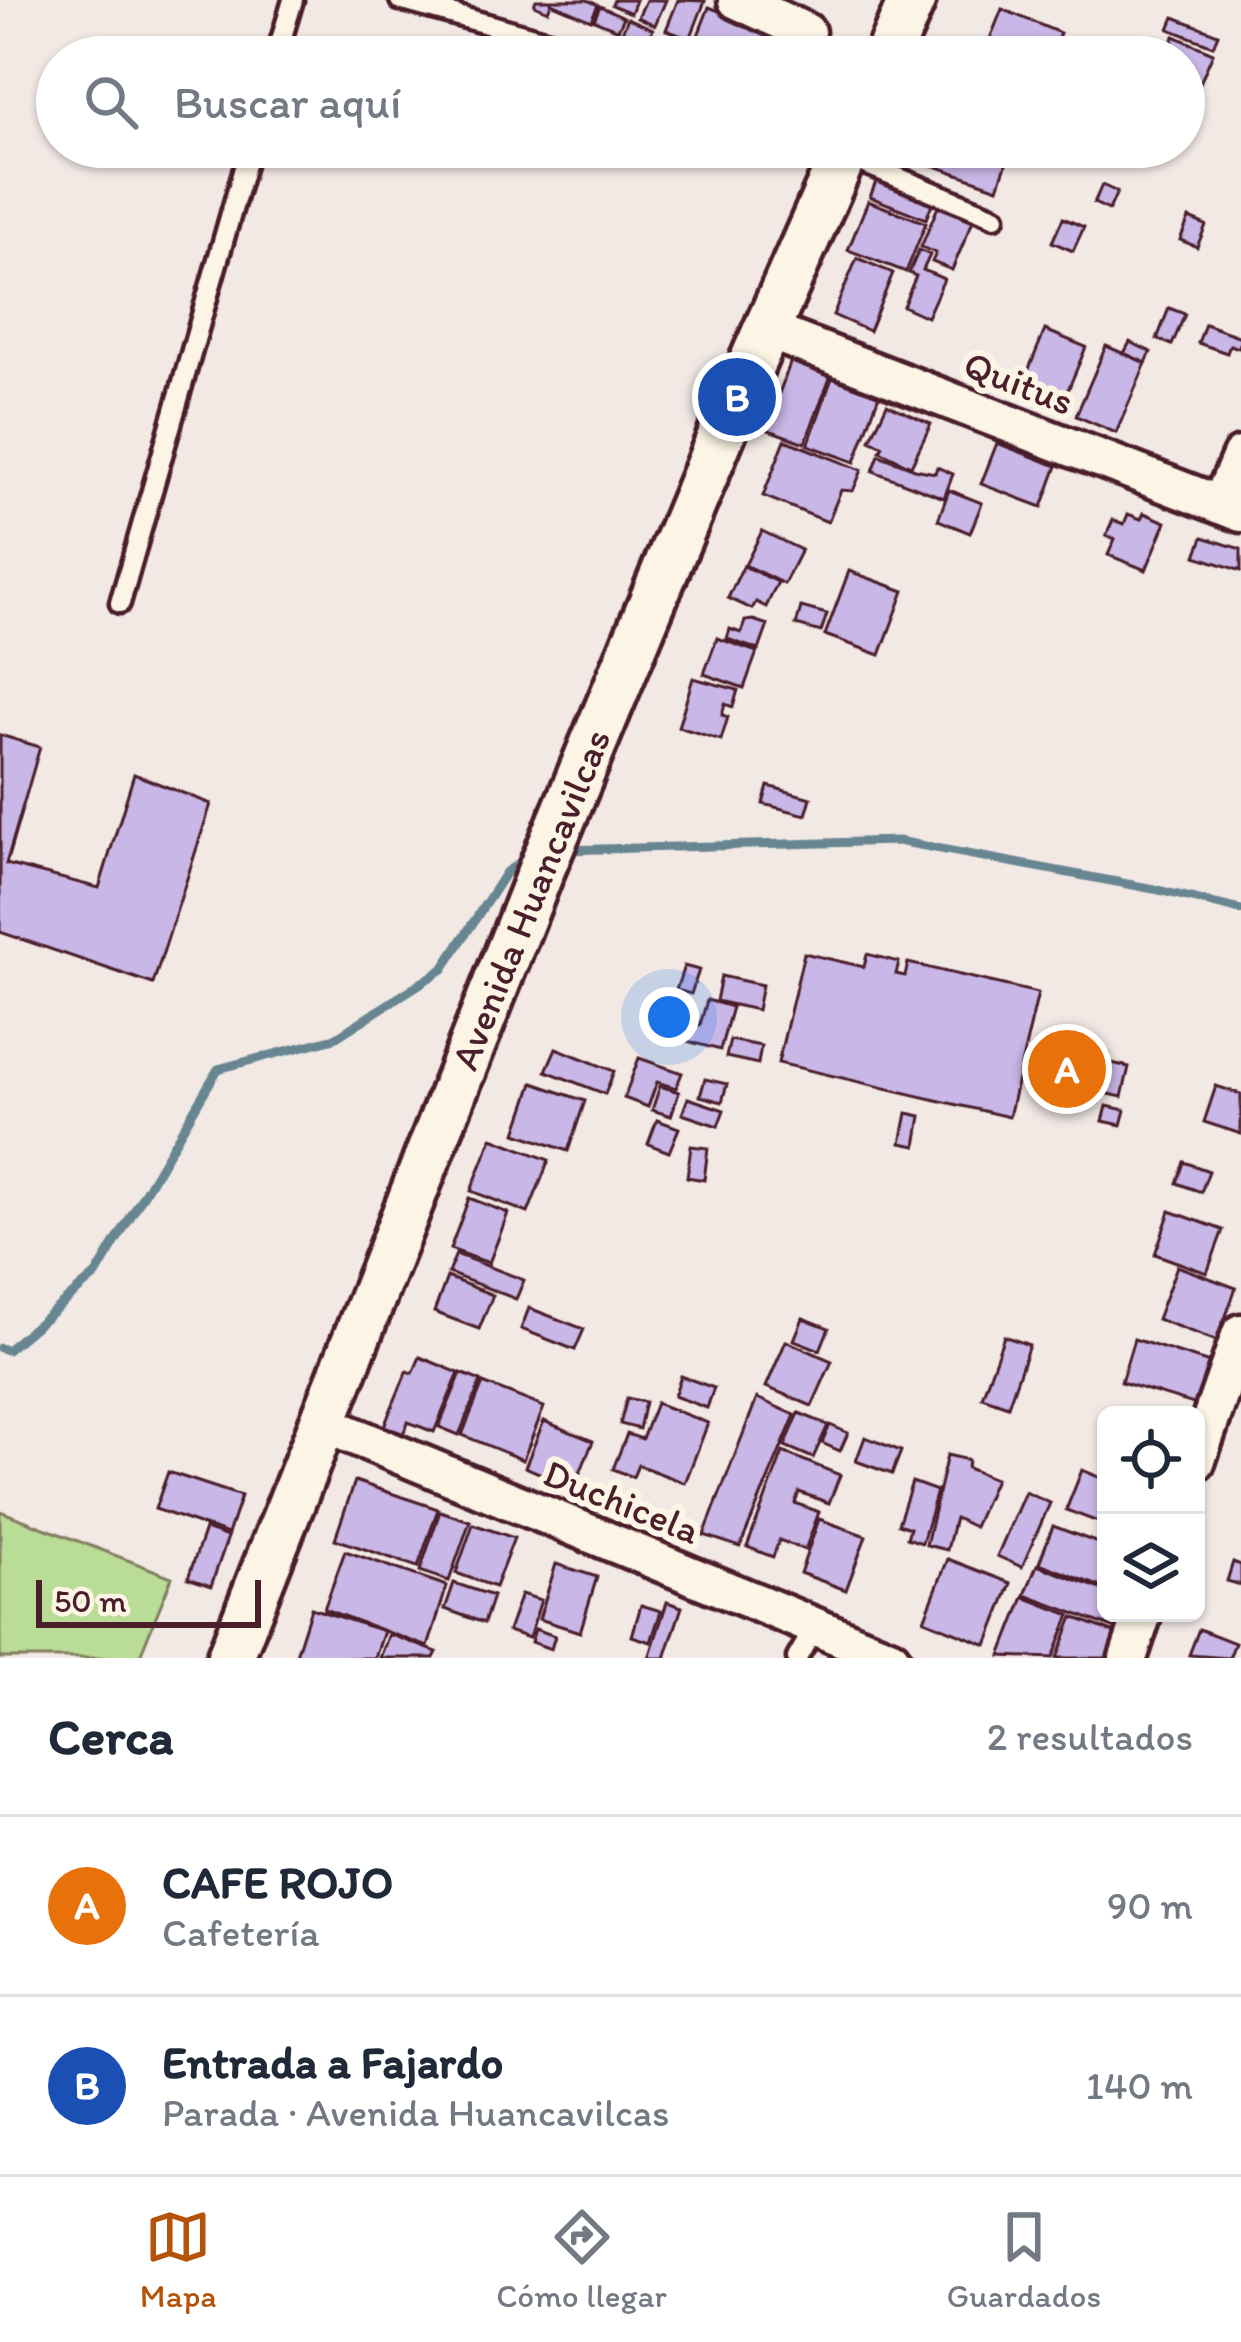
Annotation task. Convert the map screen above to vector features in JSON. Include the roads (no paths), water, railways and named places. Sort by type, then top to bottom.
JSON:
[{"type":"street","points":[[736,0],[806,32]]},
{"type":"street","points":[[896,36],[912,0]]},
{"type":"street","name":"Avenida Huancavilcas","points":[[230,1658],[559,826],[838,168]]},
{"type":"street","name":"Quitus","points":[[767,330],[1231,509]]},
{"type":"street","points":[[1231,509],[1241,456]]},
{"type":"street","points":[[1205,1436],[1241,1333]]},
{"type":"street","name":"Duchicela","points":[[320,1422],[806,1642],[891,1658]]},
{"type":"street","points":[[1128,1658],[1140,1622]]},
{"type":"lane","points":[[282,36],[292,0]]},
{"type":"lane","points":[[400,0],[530,36]]},
{"type":"lane","points":[[120,603],[244,168]]},
{"type":"lane","points":[[883,168],[994,217]]},
{"type":"waterway","points":[[563,850],[898,841],[1241,910]]},
{"type":"waterway","points":[[0,1348],[7,1350],[96,1275],[218,1069],[335,1038],[443,969],[506,872],[530,856]]},
{"type":"place","name":"Entrada a Fajardo","points":[[737,397]]},
{"type":"place","name":"CAFE ROJO","points":[[1067,1069]]}]
